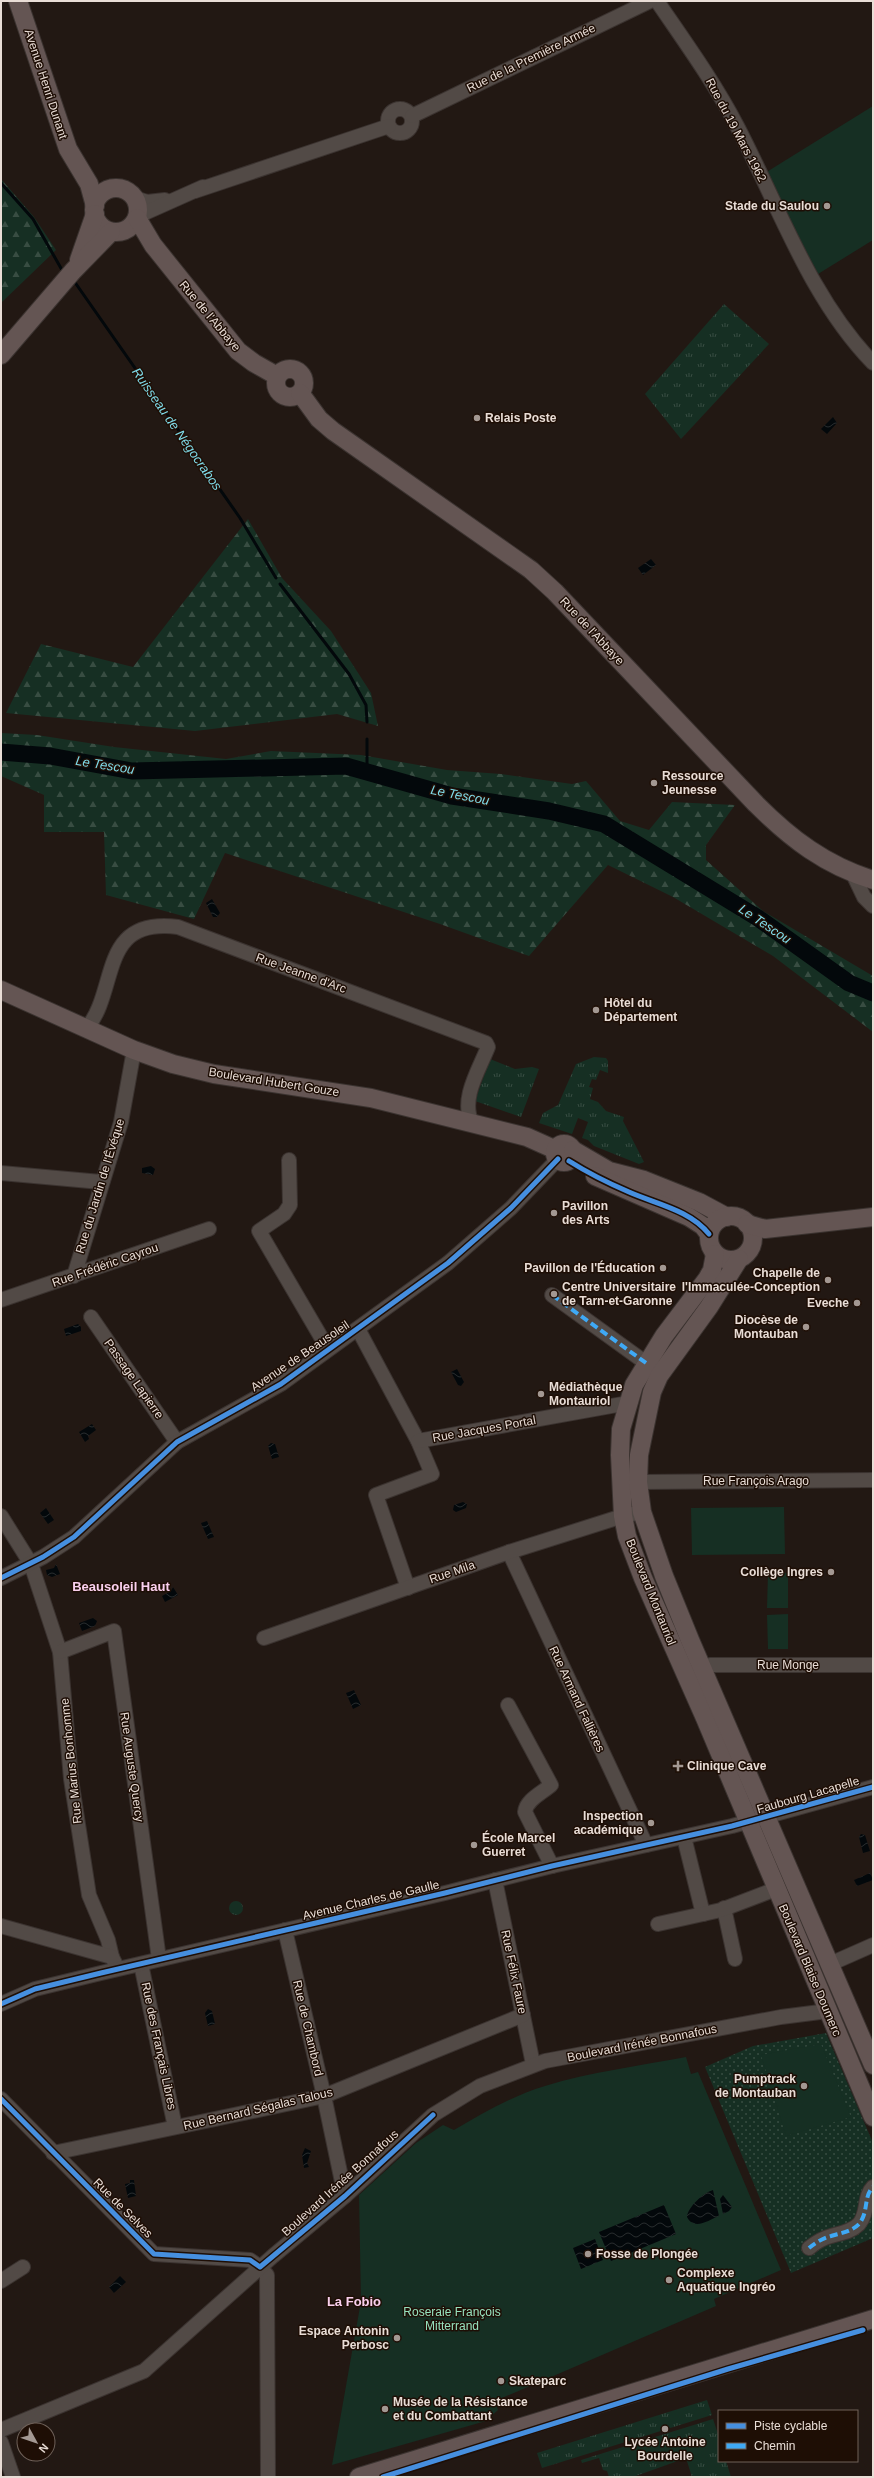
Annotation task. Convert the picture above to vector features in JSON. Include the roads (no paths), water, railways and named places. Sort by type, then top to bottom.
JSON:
[{"type":"main road","name":"Avenue Henri Dunant","points":[[18,1],[61,131],[70,155],[89,184],[95,210]]},
{"type":"main road","name":"Avenue Henri Dunant","points":[[77,166],[94,180],[112,188]]},
{"type":"main road","points":[[1,355],[73,271],[117,232],[134,224],[138,217],[138,204],[135,198],[123,189],[112,188],[101,194],[81,255],[73,271]]},
{"type":"main road","points":[[95,210],[100,226],[117,232]]},
{"type":"main road","name":"Rue de l'Abbaye","points":[[138,217],[152,245],[238,351],[254,363],[277,376],[276,384],[282,394],[293,396],[300,393],[319,419],[333,431],[531,570],[555,592],[763,811],[811,851],[833,865],[853,874],[873,880]]},
{"type":"main road","name":"Rue de l'Abbaye","points":[[117,232],[152,245]]},
{"type":"main road","name":"Boulevard Hubert Gouze","points":[[1,990],[134,1050],[174,1064],[214,1074],[372,1098],[527,1137],[564,1155],[628,1192],[689,1217],[703,1226],[709,1234]]},
{"type":"main road","name":"Boulevard Hubert Gouze","points":[[564,1155],[609,1171],[644,1180],[698,1202],[727,1217]]},
{"type":"main road","points":[[821,1223],[770,1233],[744,1255],[731,1260],[715,1254],[709,1241],[709,1234],[715,1223],[727,1217],[738,1218],[747,1224],[765,1229],[873,1217]]},
{"type":"main road","points":[[744,1255],[752,1241],[747,1224]]},
{"type":"main road","name":"Boulevard Montauriol","points":[[715,1254],[712,1270],[707,1279],[674,1321],[646,1363],[634,1385],[622,1429],[620,1456],[623,1516],[627,1536],[643,1578],[748,1822]]},
{"type":"main road","name":"Boulevard Montauriol","points":[[744,1255],[709,1307],[670,1359],[652,1392],[638,1454],[638,1482],[642,1512],[664,1576],[766,1816]]},
{"type":"main road","name":"Boulevard Blaise Doumerc","points":[[766,1816],[873,2065]]},
{"type":"main road","name":"Boulevard Blaise Doumerc","points":[[748,1822],[873,2117]]},
{"type":"main road","points":[[359,2477],[822,2336],[873,2319]]},
{"type":"main road","points":[[822,2336],[873,2329]]},
{"type":"street","name":"Rue de la Première Armée","points":[[138,217],[176,198],[195,191],[389,126],[390,115],[396,110],[406,110],[412,116],[650,1]]},
{"type":"street","name":"Rue du 19 Mars 1962","points":[[657,1],[704,68],[737,126],[803,262],[844,330],[873,363]]},
{"type":"street","name":"Rue de la Première Armée","points":[[135,198],[152,202],[176,198]]},
{"type":"street","points":[[853,874],[864,897],[873,906]]},
{"type":"street","name":"Rue Jeanne d'Arc","points":[[87,1028],[95,1017],[110,969],[122,945],[141,931],[160,927],[178,928],[486,1043],[488,1047],[468,1098],[468,1116],[472,1124]]},
{"type":"street","name":"Rue du Jardin de l'Êvéque","points":[[74,1276],[101,1182],[121,1122],[134,1050]]},
{"type":"street","name":"Avenue de Beausoleil","points":[[1,1578],[31,1564],[74,1537],[177,1442],[281,1384],[358,1329],[470,1245],[511,1208],[564,1155]]},
{"type":"street","points":[[289,1160],[290,1204],[284,1214],[258,1231],[328,1349]]},
{"type":"street","points":[[1,1173],[101,1182]]},
{"type":"street","name":"Rue Frédéric Cayrou","points":[[1,1300],[209,1229]]},
{"type":"street","points":[[552,1296],[646,1363]]},
{"type":"street","name":"Passage Lapierre","points":[[91,1317],[177,1442]]},
{"type":"street","name":"Rue Jacques Portal","points":[[358,1329],[418,1441],[628,1403]]},
{"type":"street","points":[[408,1588],[376,1495],[432,1474],[418,1441]]},
{"type":"street","name":"Rue François Arago","points":[[638,1482],[873,1480]]},
{"type":"street","name":"Rue Mila","points":[[264,1638],[509,1552],[623,1516],[642,1512]]},
{"type":"street","name":"Rue Marius Bonhomme","points":[[1,1516],[31,1564],[60,1652],[71,1779],[89,1895],[108,1940],[115,1963]]},
{"type":"street","name":"Rue Armand Fallières","points":[[509,1552],[646,1845]]},
{"type":"street","name":"Rue Auguste Quercy","points":[[60,1652],[114,1631],[159,1959]]},
{"type":"street","name":"Rue Monge","points":[[703,1668],[710,1665],[873,1665]]},
{"type":"street","points":[[508,1705],[551,1786],[531,1800],[526,1807],[525,1812],[552,1866]]},
{"type":"street","name":"Faubourg Lacapelle","points":[[748,1822],[873,1787]]},
{"type":"street","name":"Avenue Charles de Gaulle","points":[[1,2004],[35,1989],[115,1963],[141,1964],[552,1866],[748,1822]]},
{"type":"street","points":[[684,1837],[702,1912]]},
{"type":"street","name":"Rue Félix Faure","points":[[495,1880],[533,2064]]},
{"type":"street","points":[[658,1924],[702,1912],[724,1908],[776,1888]]},
{"type":"street","points":[[724,1908],[735,1959]]},
{"type":"street","points":[[1,1926],[115,1963]]},
{"type":"street","name":"Rue de Chambord","points":[[285,1930],[324,2096],[344,2196]]},
{"type":"street","points":[[830,1964],[873,1945]]},
{"type":"street","name":"Rue des Français Libres","points":[[141,1964],[175,2128]]},
{"type":"street","name":"Boulevard Irénée Bonnafous","points":[[1,2430],[144,2371],[260,2267],[344,2196],[433,2115],[480,2086],[533,2064],[782,2017],[828,2011]]},
{"type":"street","name":"Rue Bernard Ségalas Talous","points":[[53,2153],[324,2096],[523,2015]]},
{"type":"street","name":"Rue de Selves","points":[[1,2099],[154,2254],[250,2260],[260,2267]]},
{"type":"street","points":[[809,2248],[829,2236],[851,2230],[859,2223],[866,2211],[867,2196],[873,2187]]},
{"type":"street","points":[[260,2267],[267,2275],[268,2477]]},
{"type":"street","points":[[1,2281],[23,2268]]},
{"type":"street","points":[[1,2442],[13,2477]]},
{"type":"water","points":[[833,417],[837,423],[827,434],[821,429]]},
{"type":"water","points":[[651,559],[656,565],[643,575],[638,568]]},
{"type":"water","points":[[212,899],[220,913],[217,917],[213,917],[206,903]]},
{"type":"water","points":[[151,1166],[155,1169],[153,1175],[142,1173],[142,1168]]},
{"type":"water","points":[[78,1324],[81,1327],[81,1331],[66,1336],[64,1329]]},
{"type":"water","points":[[457,1369],[464,1382],[461,1386],[458,1385],[451,1372]]},
{"type":"water","points":[[92,1424],[96,1430],[88,1436],[89,1439],[85,1442],[79,1432]]},
{"type":"water","points":[[271,1443],[275,1444],[279,1457],[272,1459],[268,1446]]},
{"type":"water","points":[[463,1502],[467,1504],[466,1508],[456,1512],[453,1510],[454,1505]]},
{"type":"water","points":[[46,1508],[54,1520],[48,1524],[40,1513]]},
{"type":"water","points":[[207,1521],[214,1537],[208,1539],[201,1523]]},
{"type":"water","points":[[56,1564],[60,1574],[52,1577],[47,1575],[46,1570],[54,1568]]},
{"type":"water","points":[[173,1587],[178,1595],[165,1602],[162,1596],[171,1591]]},
{"type":"water","points":[[93,1618],[97,1621],[95,1626],[82,1631],[79,1623]]},
{"type":"water","points":[[354,1690],[361,1705],[353,1709],[346,1693]]},
{"type":"water","points":[[861,1834],[865,1835],[870,1851],[863,1853],[859,1837]]},
{"type":"water","points":[[870,1873],[873,1880],[857,1886],[854,1880]]},
{"type":"water","points":[[208,2009],[212,2011],[215,2024],[208,2026],[205,2013]]},
{"type":"water","points":[[305,2148],[311,2151],[307,2163],[309,2167],[304,2168],[302,2155]]},
{"type":"water","points":[[130,2180],[134,2180],[136,2196],[128,2198],[125,2184],[130,2183]]},
{"type":"water","points":[[713,2190],[719,2216],[698,2224],[690,2221],[687,2217],[690,2209],[705,2194]]},
{"type":"water","points":[[723,2195],[732,2207],[729,2211],[723,2214],[720,2199]]},
{"type":"water","points":[[664,2205],[676,2234],[611,2261],[599,2232]]},
{"type":"water","name":"Fosse de Plongée","points":[[595,2239],[603,2260],[581,2269],[573,2248]]},
{"type":"water","points":[[120,2276],[126,2282],[114,2293],[109,2287]]},
{"type":"waterway","name":"Ruisseau de Négocrabos","points":[[1,183],[33,219],[62,270]]},
{"type":"waterway","name":"Ruisseau de Négocrabos","points":[[74,281],[240,518],[276,578]]},
{"type":"waterway","name":"Ruisseau de Négocrabos","points":[[280,584],[349,674],[366,705],[367,722]]},
{"type":"waterway","name":"Ruisseau de Négocrabos","points":[[367,739],[367,772]]},
{"type":"waterway","name":"Le Tescou","points":[[1,752],[50,756],[132,771],[346,766],[452,796],[549,811],[604,824],[758,918],[849,983],[873,993]]},
{"type":"place","name":"Stade du Saulou","points":[[827,206]]},
{"type":"place","name":"Relais Poste","points":[[477,418]]},
{"type":"place","name":"Ressource Jeunesse","points":[[654,783]]},
{"type":"place","name":"Hôtel du Département","points":[[596,1010]]},
{"type":"place","name":"Pavillon des Arts","points":[[554,1213]]},
{"type":"place","name":"Pavillon de l'Éducation","points":[[663,1268]]},
{"type":"place","name":"Chapelle de l'Immaculée-Conception","points":[[828,1280]]},
{"type":"place","name":"Centre Universitaire de Tarn-et-Garonne","points":[[554,1294]]},
{"type":"place","name":"Eveche","points":[[857,1303]]},
{"type":"place","name":"Diocèse de Montauban","points":[[806,1327]]},
{"type":"place","name":"Médiathèque Montauriol","points":[[541,1394]]},
{"type":"place","name":"Collège Ingres","points":[[831,1572]]},
{"type":"place","name":"Clinique Cave","points":[[678,1766]]},
{"type":"place","name":"Inspection académique","points":[[651,1823]]},
{"type":"place","name":"École Marcel Guerret","points":[[474,1845]]},
{"type":"place","name":"Pumptrack de Montauban","points":[[804,2086]]},
{"type":"place","name":"Fosse de Plongée","points":[[588,2254]]},
{"type":"place","name":"Complexe Aquatique Ingréo","points":[[669,2280]]},
{"type":"place","name":"Espace Antonin Perbosc","points":[[397,2338]]},
{"type":"place","name":"Skateparc","points":[[501,2381]]},
{"type":"place","name":"Musée de la Résistance et du Combattant","points":[[385,2409]]},
{"type":"place","name":"Lycée Antoine Bourdelle","points":[[665,2429]]},
{"type":"district","name":"Beausoleil Haut","points":[[121,1586]]},
{"type":"district","name":"La Fobio","points":[[354,2301]]},
{"type":"park label","name":"Roseraie François Mitterrand","points":[[452,2319]]}]
